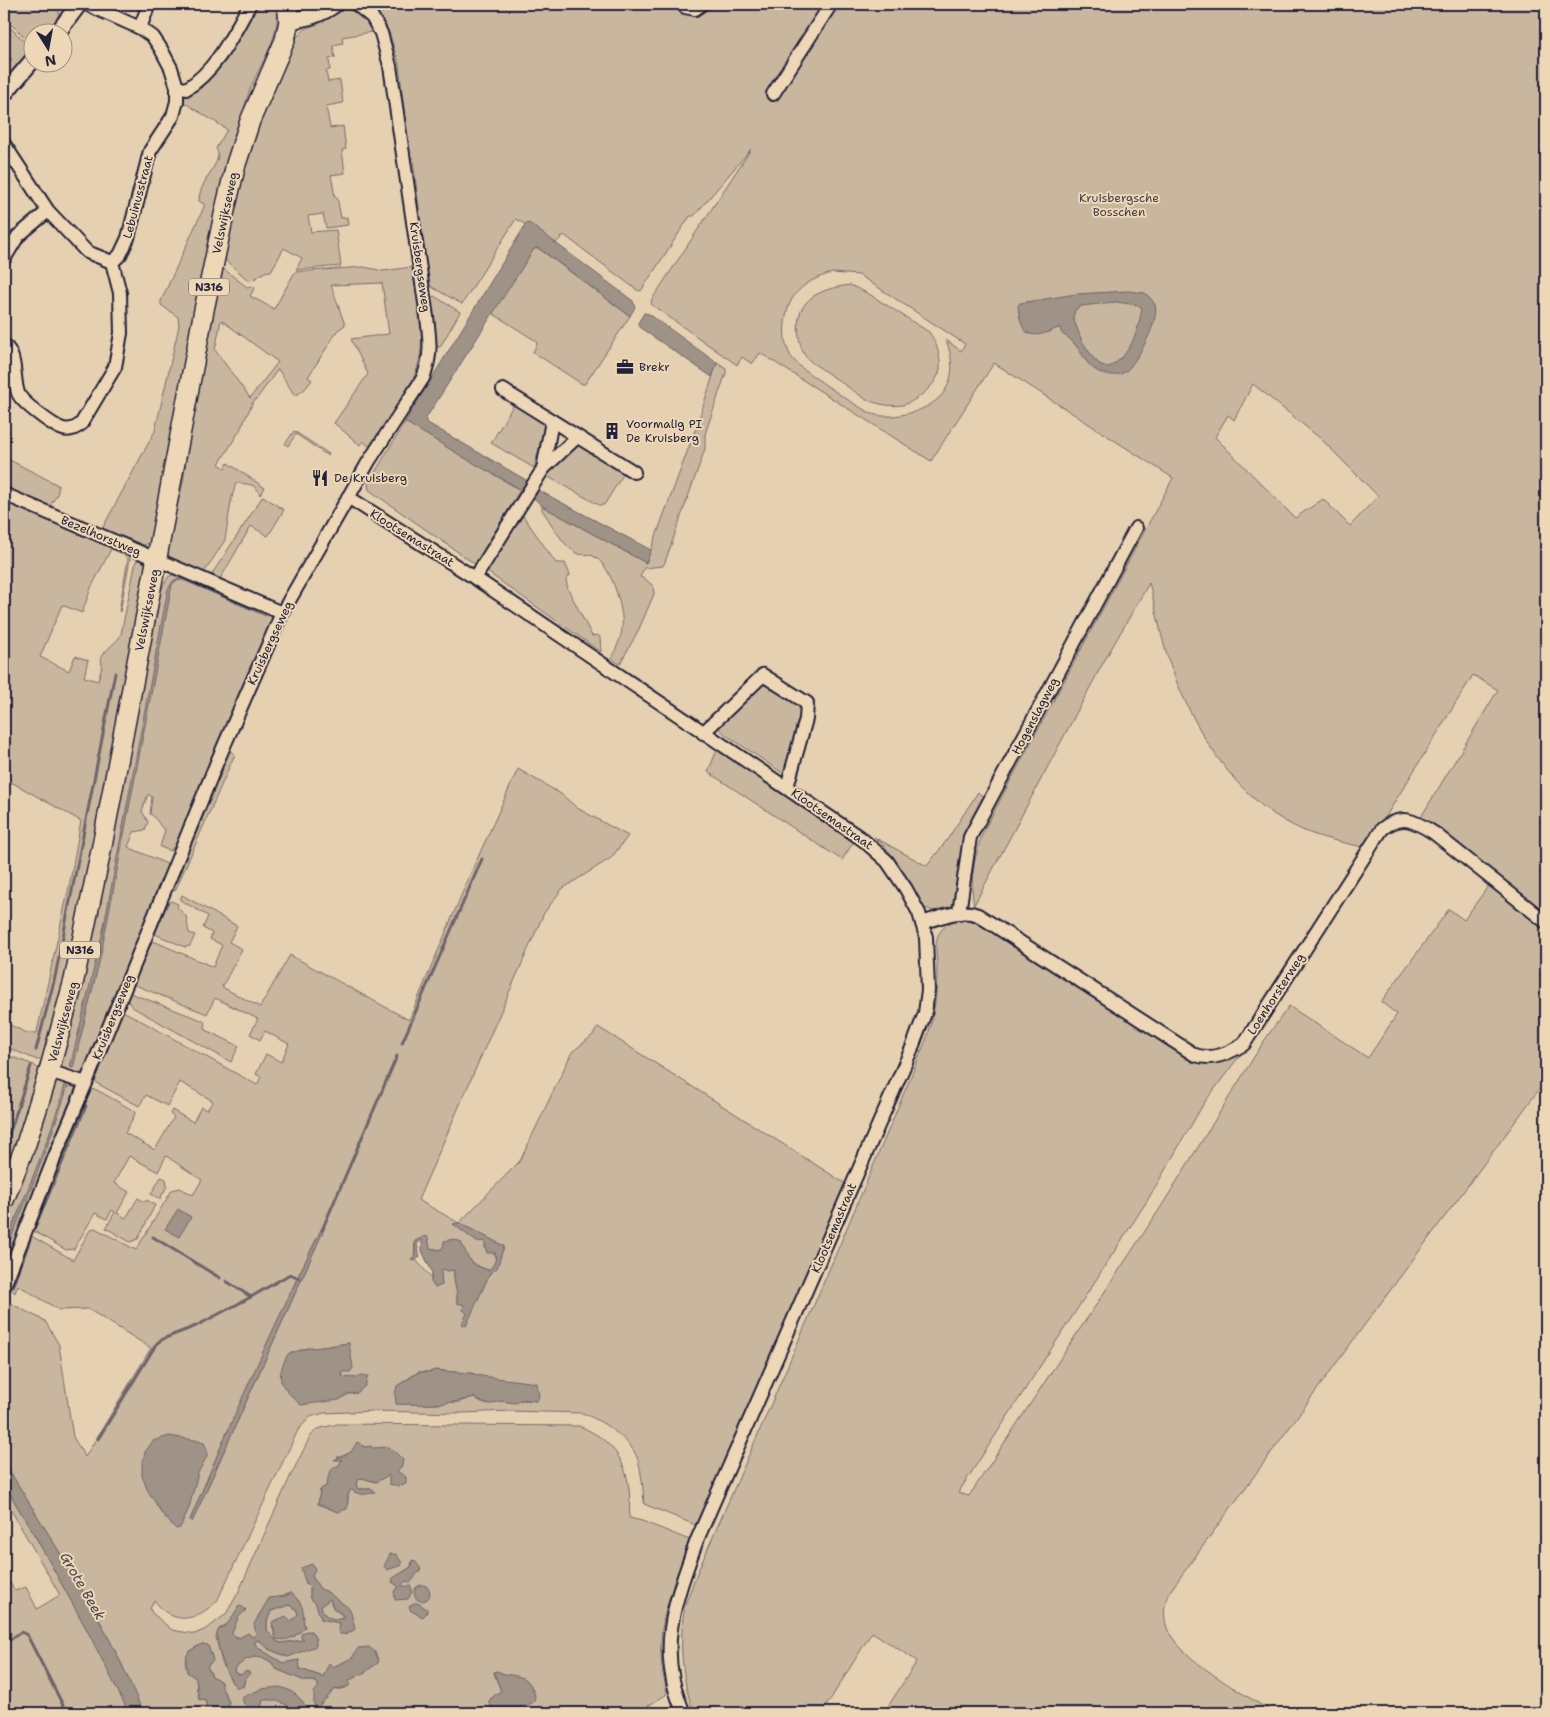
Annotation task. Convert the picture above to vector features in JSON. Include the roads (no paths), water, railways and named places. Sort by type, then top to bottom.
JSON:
[{"type":"main road","name":"Velswijkseweg","points":[[4,1200],[26,1144],[50,1070],[74,980],[204,310],[234,173],[250,121],[285,40],[288,12]]},
{"type":"street","points":[[66,22],[79,4]]},
{"type":"street","name":"Lebuinusstraat","points":[[86,4],[140,28],[153,37],[171,68],[177,87],[177,101],[173,116],[150,151],[128,238],[120,255],[112,262]]},
{"type":"street","points":[[140,28],[148,4]]},
{"type":"street","points":[[177,87],[186,89],[194,84],[218,59],[250,4]]},
{"type":"street","points":[[288,12],[310,17],[335,4]]},
{"type":"street","name":"Kruisbergseweg","points":[[4,1286],[55,1156],[217,762],[282,613],[369,461],[423,378],[430,356],[407,171],[390,66],[381,33],[372,17],[356,4]]},
{"type":"street","points":[[682,4],[691,9],[696,9],[702,4]]},
{"type":"street","points":[[774,94],[831,4]]},
{"type":"street","points":[[4,94],[23,72]]},
{"type":"street","points":[[4,144],[48,211],[87,252],[112,262],[120,293],[122,333],[115,367],[81,424],[74,429],[63,429],[25,404],[18,394],[12,357],[4,345]]},
{"type":"street","points":[[4,259],[18,236],[48,211]]},
{"type":"street","points":[[503,390],[634,472]]},
{"type":"street","points":[[543,469],[552,421]]},
{"type":"street","points":[[475,578],[543,469],[578,437]]},
{"type":"street","name":"Bezelhorstweg","points":[[4,494],[282,613]]},
{"type":"street","name":"Klootsemastraat","points":[[348,497],[475,578],[862,839],[886,861],[906,889],[922,922],[926,937],[928,990],[925,1013],[912,1048],[806,1294],[697,1540],[678,1593],[669,1631],[671,1668],[678,1700],[684,1713]]},
{"type":"street","name":"Hogenslagweg","points":[[959,913],[970,837],[1136,528]]},
{"type":"street","name":"Klootsemastraat","points":[[703,732],[763,675],[807,704],[806,719],[787,787]]},
{"type":"street","name":"Loenhorsterweg","points":[[922,922],[959,913],[978,915],[1195,1056],[1202,1058],[1225,1055],[1244,1044],[1382,829],[1393,822],[1402,820],[1416,822],[1434,833],[1546,922]]},
{"type":"street","points":[[50,1070],[86,1083]]},
{"type":"waterway","points":[[36,1050],[55,977],[115,673]]},
{"type":"waterway","points":[[172,888],[222,769]]},
{"type":"waterway","points":[[402,1043],[482,859]]},
{"type":"waterway","points":[[322,1230],[397,1056]]},
{"type":"waterway","points":[[9,1135],[31,1066]]},
{"type":"waterway","points":[[35,1227],[86,1106]]},
{"type":"waterway","points":[[153,1237],[220,1278]]},
{"type":"waterway","points":[[13,1287],[30,1239]]},
{"type":"waterway","points":[[226,1281],[251,1297],[290,1274],[299,1278]]},
{"type":"waterway","points":[[98,1439],[157,1343],[196,1326],[251,1297]]},
{"type":"waterway","points":[[4,1644],[21,1632],[27,1635],[67,1713]]},
{"type":"place","name":"Brekr","points":[[625,367]]},
{"type":"place","name":"Voormalig PI De Kruisberg","points":[[612,431]]},
{"type":"place","name":"De Kruisberg","points":[[320,478]]},
{"type":"park label","name":"Kruisbergsche Bosschen","points":[[1119,205]]},
{"type":"water label","name":"Grote Beek","points":[[83,1586]]}]
